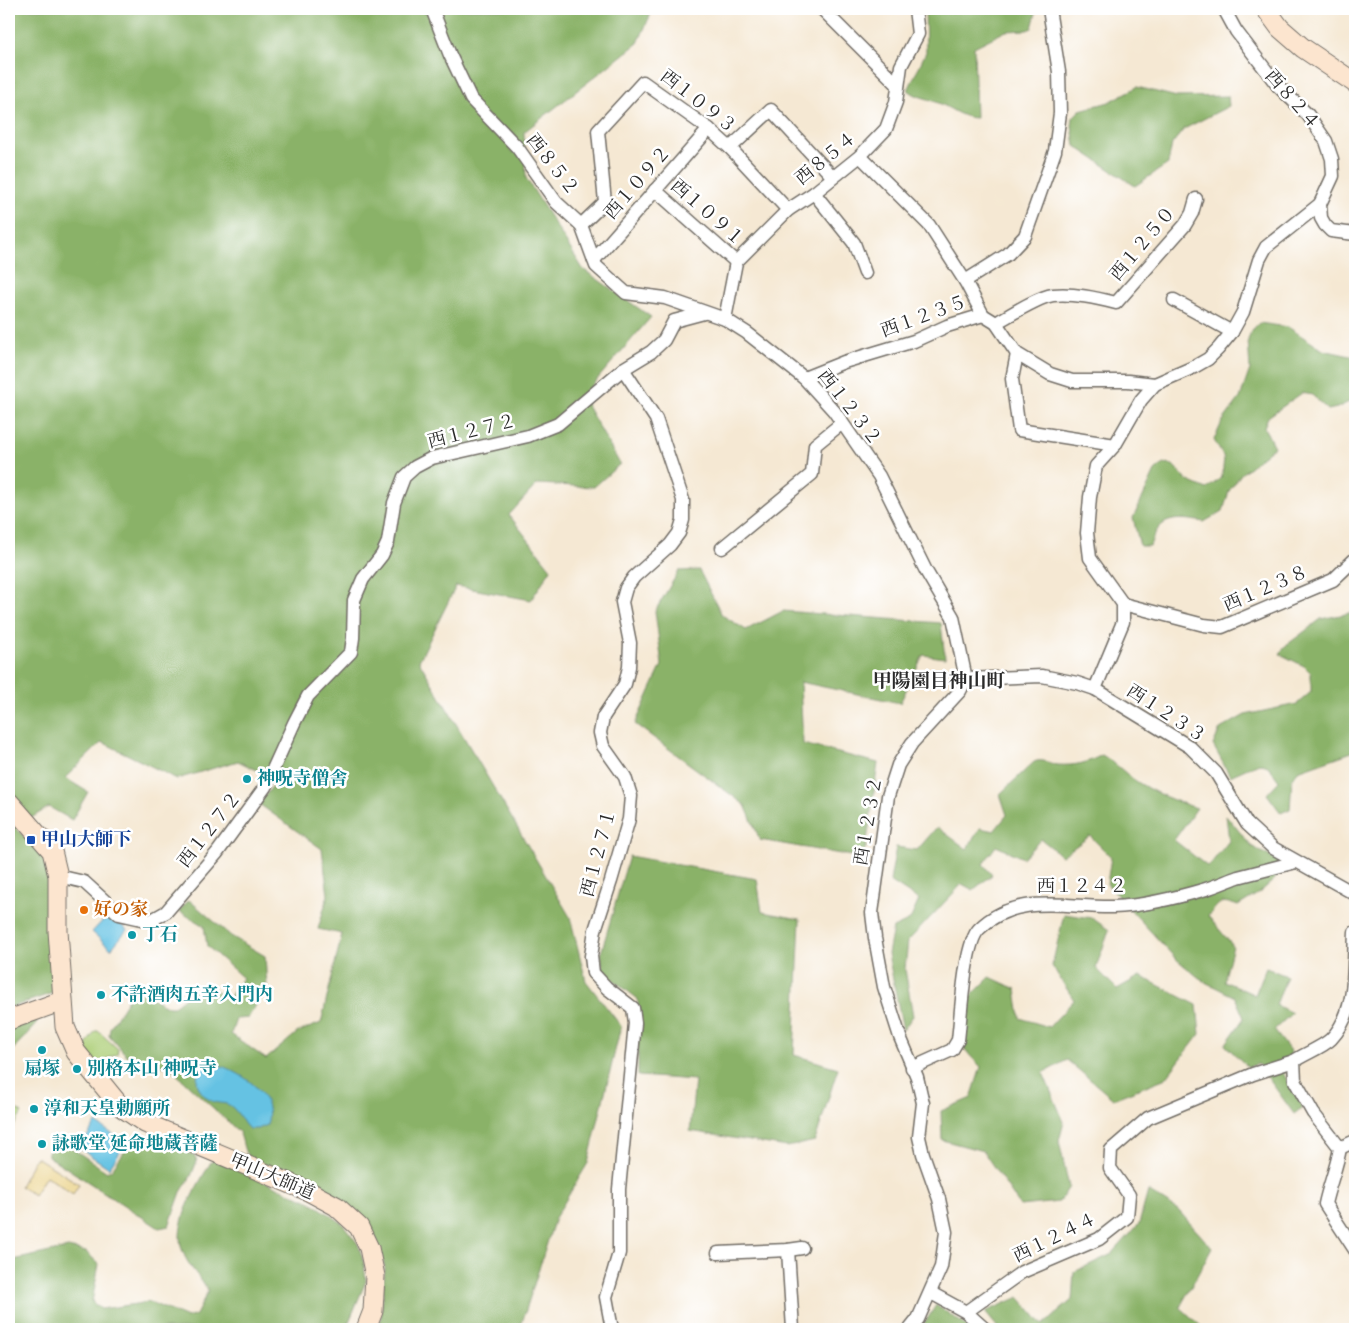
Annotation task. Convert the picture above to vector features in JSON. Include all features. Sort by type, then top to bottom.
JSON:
[{"type":"street","name":"西８５２","points":[[432,9],[470,99],[517,148],[556,202],[581,225],[596,266],[626,293],[666,298],[704,314]]},
{"type":"street","points":[[822,9],[898,85]]},
{"type":"street","name":"西８５４","points":[[736,262],[788,210],[814,193],[860,156],[886,129],[896,102],[901,66],[918,34],[915,9]]},
{"type":"street","points":[[965,281],[1008,254],[1025,236],[1055,151],[1060,113],[1059,72],[1049,9]]},
{"type":"street","name":"西８２４","points":[[1224,9],[1236,31],[1278,86],[1308,115],[1326,141],[1332,159],[1333,176],[1320,204]]},
{"type":"street","points":[[1266,9],[1280,28],[1303,48],[1355,83]]},
{"type":"street","name":"西１０９３","points":[[581,225],[606,202],[598,130],[643,82],[709,129],[730,148],[788,210]]},
{"type":"street","points":[[730,148],[771,110],[833,177]]},
{"type":"street","name":"西１０９２","points":[[594,260],[709,129]]},
{"type":"street","points":[[860,156],[929,225],[965,281],[983,315]]},
{"type":"street","name":"西１０９１","points":[[655,190],[736,262]]},
{"type":"street","points":[[814,193],[854,243],[865,273]]},
{"type":"street","name":"西１２５０","points":[[996,323],[1020,308],[1052,295],[1085,296],[1116,303],[1185,225],[1192,213],[1196,199]]},
{"type":"street","points":[[1320,204],[1321,218],[1331,231],[1355,234]]},
{"type":"street","points":[[1095,689],[1123,622],[1123,604],[1090,558],[1086,533],[1096,466],[1115,445],[1141,400],[1155,384],[1194,367],[1208,359],[1218,349],[1232,332],[1243,312],[1259,260],[1266,247],[1320,204]]},
{"type":"street","points":[[725,319],[736,262]]},
{"type":"street","points":[[1174,300],[1232,332]]},
{"type":"street","points":[[623,369],[651,352],[664,340],[674,321],[704,314]]},
{"type":"street","name":"西１２３２","points":[[704,314],[725,319],[747,333],[804,378],[834,411],[879,476],[926,571],[953,617],[966,679],[960,691],[912,743],[898,765],[888,796],[872,912],[884,987],[900,1037],[917,1077],[922,1103],[919,1138],[940,1199],[946,1232],[941,1267],[931,1293],[918,1319],[910,1329]]},
{"type":"street","name":"西１２３５","points":[[804,378],[844,362],[914,342],[947,326],[983,315],[996,323],[1017,354],[1050,374],[1072,381],[1128,381],[1155,384]]},
{"type":"street","points":[[1017,354],[1012,379],[1019,430],[1115,445]]},
{"type":"street","name":"西１２７２","points":[[58,876],[84,882],[119,914],[150,921],[166,912],[217,852],[264,787],[308,696],[351,652],[354,600],[363,579],[382,555],[388,542],[394,503],[404,477],[415,467],[432,458],[528,436],[558,424],[623,369]]},
{"type":"street","name":"西１２７１","points":[[612,1329],[606,1297],[619,1253],[619,1189],[635,1023],[633,1008],[607,988],[593,973],[591,956],[595,930],[629,819],[631,796],[625,777],[603,746],[600,733],[603,717],[625,684],[629,667],[630,643],[622,602],[626,588],[634,577],[670,545],[679,533],[683,520],[683,500],[656,419],[623,369]]},
{"type":"street","points":[[722,548],[812,474],[815,446],[842,423]]},
{"type":"street","name":"西１２３８","points":[[1123,604],[1204,626],[1222,626],[1333,580],[1355,559]]},
{"type":"street","name":"西１２３３","points":[[966,679],[1042,676],[1077,683],[1095,689],[1190,747],[1216,773],[1247,824],[1273,848],[1355,894]]},
{"type":"street","name":"甲山大師道","points":[[9,802],[52,850],[58,876],[58,931],[64,1027],[76,1052],[120,1106],[145,1124],[308,1191],[336,1206],[359,1227],[370,1248],[375,1276],[373,1311],[366,1329]]},
{"type":"street","name":"西１２４２","points":[[912,1068],[952,1050],[958,1040],[969,949],[977,930],[996,916],[1022,905],[1049,904],[1113,907],[1149,903],[1205,890],[1237,878],[1296,862]]},
{"type":"street","name":"西１２４４","points":[[966,1312],[1022,1272],[1099,1239],[1127,1217],[1129,1195],[1110,1168],[1111,1150],[1148,1118],[1253,1074],[1294,1060],[1330,1039],[1345,1018],[1352,995],[1355,932]]},
{"type":"street","points":[[9,1020],[62,1002]]},
{"type":"street","points":[[1294,1060],[1295,1081],[1313,1113],[1340,1148],[1338,1164],[1328,1187],[1325,1204],[1355,1250]]},
{"type":"street","points":[[1340,1148],[1355,1142]]},
{"type":"street","points":[[718,1253],[802,1248]]},
{"type":"street","points":[[788,1250],[793,1329]]},
{"type":"street","points":[[931,1293],[966,1312],[985,1329]]},
{"type":"green space","points":[[9,9],[653,9],[638,43],[524,132],[526,178],[583,269],[651,317],[582,397],[620,464],[594,487],[537,484],[509,515],[551,569],[531,600],[456,586],[419,661],[570,917],[586,981],[621,1026],[588,1163],[555,1218],[520,1329],[380,1329],[385,1268],[379,1247],[368,1226],[249,1157],[239,1132],[172,1070],[127,1056],[109,1035],[110,1028],[131,994],[138,991],[169,1007],[173,1007],[198,987],[209,986],[228,999],[243,978],[207,946],[204,926],[179,911],[189,900],[231,936],[265,956],[267,987],[248,1018],[236,1019],[231,1034],[266,1059],[298,1032],[321,1023],[342,934],[318,929],[328,895],[322,849],[259,804],[277,780],[238,761],[177,779],[102,742],[65,778],[88,792],[72,820],[49,807],[15,828],[45,855],[49,869],[56,988],[50,994],[9,1008]]},
{"type":"green space","points":[[925,9],[1035,9],[1036,13],[1032,28],[1006,31],[974,47],[976,118],[960,114],[932,100],[915,95],[908,90],[926,52]]},
{"type":"green space","points":[[1137,87],[1177,97],[1228,96],[1229,106],[1184,129],[1172,144],[1168,164],[1135,186],[1075,146],[1072,126],[1073,117],[1080,110],[1109,102]]},
{"type":"green space","points":[[1259,323],[1288,327],[1323,350],[1355,357],[1355,399],[1337,408],[1328,410],[1312,395],[1302,393],[1268,417],[1264,427],[1274,447],[1241,474],[1229,491],[1223,511],[1204,522],[1180,519],[1168,521],[1158,530],[1150,546],[1140,546],[1133,518],[1155,471],[1163,464],[1173,465],[1188,481],[1207,489],[1222,477],[1224,458],[1214,440],[1222,422],[1240,398],[1250,369],[1248,340],[1251,331]]},
{"type":"green space","points":[[699,570],[722,615],[746,630],[783,611],[941,623],[945,658],[923,655],[900,703],[800,682],[803,744],[878,763],[866,848],[858,857],[760,840],[745,805],[635,724],[662,665],[655,611],[679,571]]},
{"type":"green space","points":[[1355,612],[1355,753],[1352,752],[1298,771],[1292,779],[1290,809],[1281,813],[1267,794],[1279,781],[1268,766],[1259,763],[1230,776],[1213,745],[1220,729],[1245,715],[1297,704],[1311,692],[1311,673],[1304,666],[1280,654],[1284,647],[1321,619]]},
{"type":"green space","points":[[1102,755],[1148,788],[1173,800],[1197,808],[1174,840],[1208,867],[1229,841],[1226,815],[1251,846],[1278,861],[1275,879],[1259,893],[1238,906],[1224,902],[1221,903],[1208,916],[1233,946],[1224,981],[1255,995],[1266,968],[1287,976],[1276,1005],[1292,1013],[1274,1030],[1291,1052],[1283,1073],[1303,1107],[1294,1114],[1258,1064],[1248,1067],[1225,1045],[1244,1018],[1235,997],[1203,981],[1176,959],[1107,884],[1111,857],[1090,836],[1062,856],[1041,839],[1023,858],[996,846],[983,864],[992,875],[973,890],[962,884],[908,941],[905,969],[913,1016],[903,1030],[888,954],[893,928],[910,920],[919,900],[890,881],[896,847],[917,850],[937,827],[967,849],[980,828],[994,831],[1007,815],[1000,794],[1034,762],[1070,765],[1086,762]]},
{"type":"green space","points":[[629,856],[757,879],[762,912],[800,919],[794,1055],[838,1068],[815,1141],[787,1147],[690,1131],[695,1080],[638,1076],[638,999],[603,972],[601,953]]},
{"type":"green space","points":[[1064,914],[1092,918],[1109,930],[1096,968],[1117,989],[1140,976],[1197,1005],[1200,1034],[1166,1078],[1113,1099],[1067,1060],[1043,1073],[1064,1122],[1059,1141],[1069,1187],[1059,1202],[1020,1206],[983,1151],[942,1140],[941,1111],[971,1098],[981,1067],[962,1047],[969,998],[990,977],[1016,989],[1020,1018],[1049,1027],[1074,1000],[1052,966]]},
{"type":"green space","points":[[36,1019],[37,1023],[9,1054],[9,1025]]},
{"type":"green space","points":[[95,1031],[98,1031],[118,1049],[117,1054],[100,1062],[95,1062],[86,1050],[86,1047]]},
{"type":"green space","points":[[9,1104],[22,1113],[9,1134]]},
{"type":"green space","points":[[134,1138],[154,1140],[195,1156],[197,1161],[191,1176],[181,1192],[169,1226],[159,1228],[48,1156],[48,1152],[54,1142],[60,1140],[107,1172],[112,1169]]},
{"type":"green space","points":[[216,1160],[311,1202],[342,1223],[358,1244],[364,1263],[366,1281],[346,1329],[9,1329],[9,1261],[68,1248],[86,1252],[99,1264],[92,1302],[101,1309],[150,1302],[187,1318],[196,1315],[208,1291],[185,1257],[180,1241],[180,1230],[193,1193],[211,1162]]},
{"type":"green space","points":[[1148,1191],[1178,1210],[1212,1248],[1180,1307],[1204,1329],[999,1329],[985,1312],[1019,1297],[1043,1325],[1072,1300],[1074,1272],[1112,1254],[1139,1224]]},
{"type":"green space","points":[[936,1305],[971,1329],[921,1329]]},
{"type":"sand","points":[[36,1157],[79,1184],[73,1194],[46,1176],[34,1195],[20,1186]]},
{"type":"water","points":[[109,914],[127,930],[111,949],[92,932]]},
{"type":"water","points":[[213,1063],[244,1077],[261,1093],[269,1113],[267,1125],[258,1129],[249,1129],[231,1106],[211,1101],[204,1096],[198,1086],[198,1075],[202,1068]]},
{"type":"water","points":[[96,1123],[126,1143],[109,1168],[79,1148]]},
{"type":"place","name":"神呪寺僧舎","points":[[247,779]]},
{"type":"place","name":"甲山大師下","points":[[31,840]]},
{"type":"place","name":"好の家","points":[[84,910]]},
{"type":"place","name":"丁石","points":[[132,935]]},
{"type":"place","name":"不許酒肉五辛入門内","points":[[101,995]]},
{"type":"place","name":"扇塚","points":[[42,1050]]},
{"type":"place","name":"別格本山 神呪寺","points":[[77,1069]]},
{"type":"place","name":"淳和天皇勅願所","points":[[34,1109]]},
{"type":"place","name":"詠歌堂 延命地蔵菩薩","points":[[42,1144]]},
{"type":"district","name":"甲陽園目神山町","points":[[939,681]]}]
